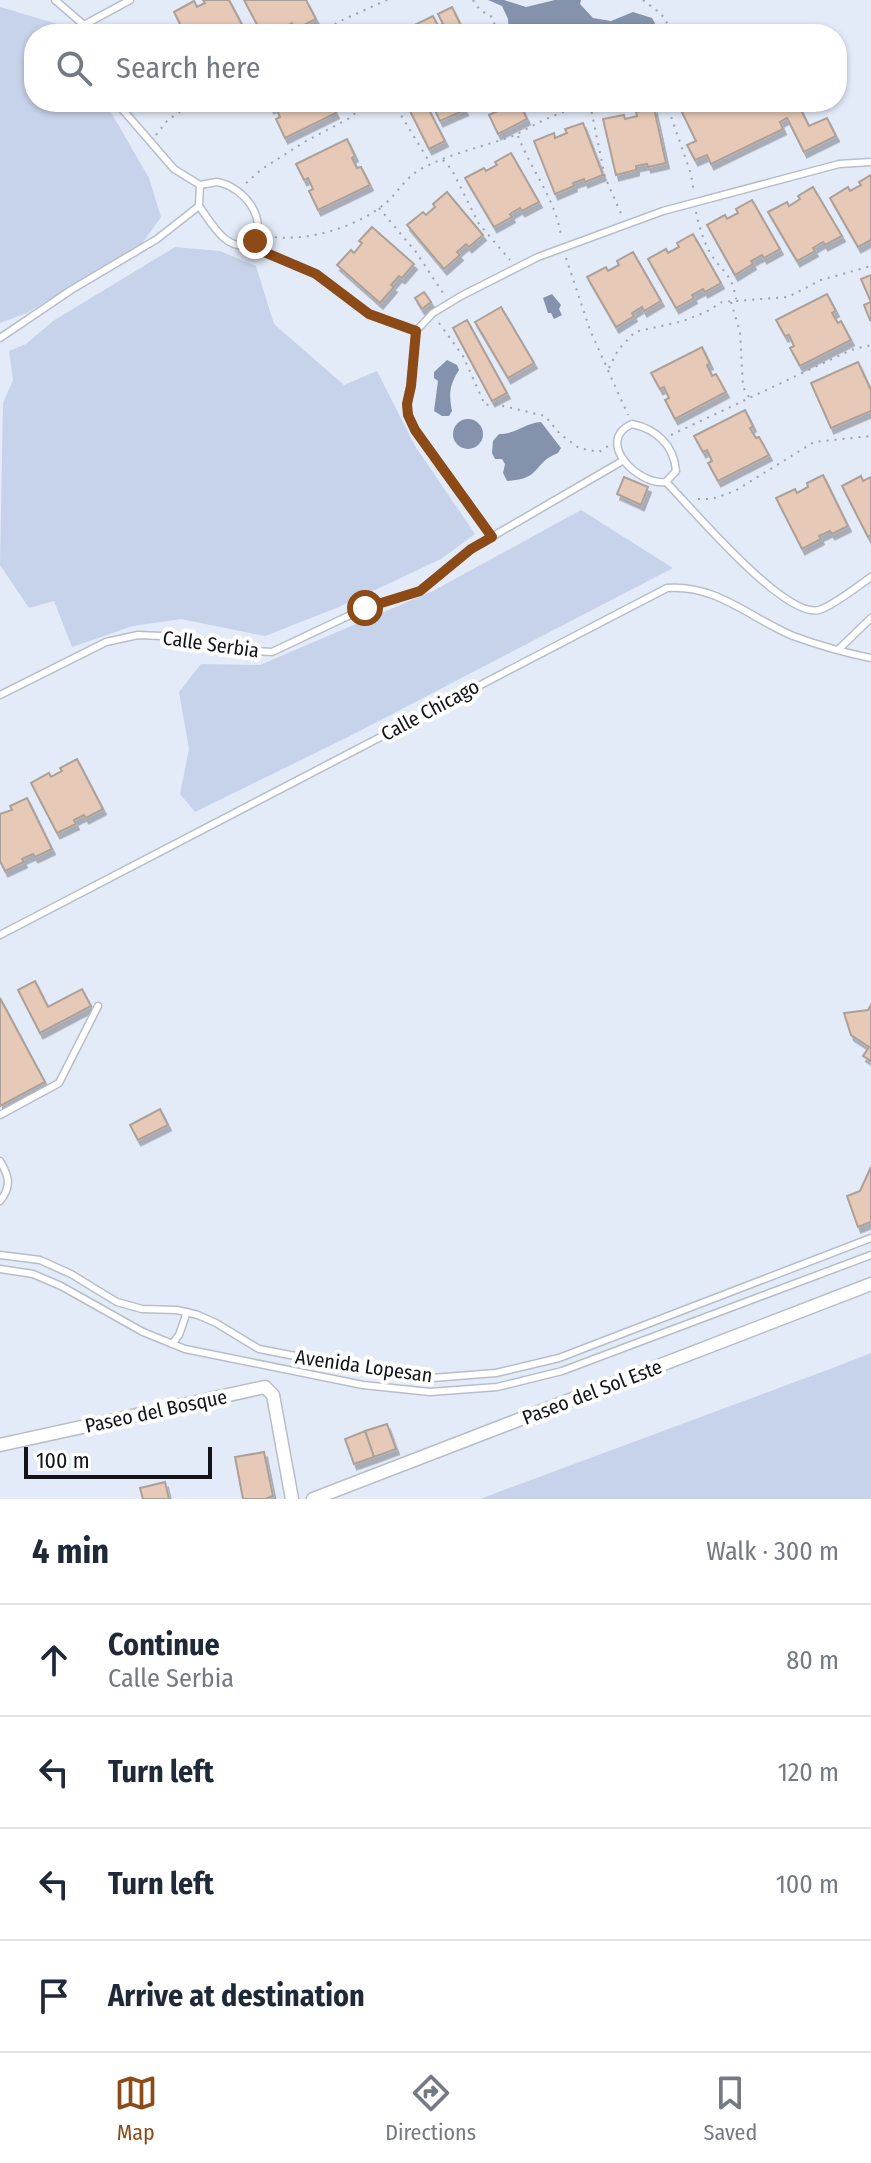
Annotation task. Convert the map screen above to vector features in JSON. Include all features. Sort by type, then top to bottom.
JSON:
[{"type":"street","name":"Paseo del Sol Este","points":[[313,1499],[871,1284]]},
{"type":"street","name":"Paseo del Bosque","points":[[0,1445],[265,1387],[273,1395],[292,1499]]},
{"type":"lane","points":[[55,0],[83,24]]},
{"type":"lane","points":[[86,24],[130,0]]},
{"type":"lane","points":[[125,112],[174,169],[200,185],[217,182],[239,189],[257,218],[257,235],[250,246]]},
{"type":"lane","points":[[492,537],[415,430],[408,415],[416,331],[433,313],[515,268],[663,211],[839,164],[871,162]]},
{"type":"lane","points":[[200,185],[199,206],[225,242],[250,246],[316,274],[369,314],[416,331]]},
{"type":"lane","points":[[0,338],[71,290],[157,239],[199,206]]},
{"type":"lane","points":[[632,424],[646,426],[662,439],[675,462],[676,471],[666,482],[655,484],[643,479],[624,460],[616,442],[617,434],[623,428],[632,424]]},
{"type":"lane","name":"Calle Serbia","points":[[0,695],[106,642],[138,635],[185,637],[238,650],[272,652],[365,608],[420,591],[471,549],[624,460]]},
{"type":"lane","points":[[666,482],[763,582],[807,610],[819,610],[871,577]]},
{"type":"lane","name":"Calle Chicago","points":[[0,935],[667,588],[704,590],[791,635],[871,658]]},
{"type":"lane","points":[[839,649],[871,618]]},
{"type":"lane","points":[[0,1115],[59,1083],[98,1006]]},
{"type":"lane","points":[[0,1161],[9,1184],[0,1201]]},
{"type":"lane","name":"Avenida Lopesan","points":[[0,1255],[40,1260],[71,1274],[117,1302],[142,1309],[187,1312],[216,1323],[259,1349],[368,1370],[432,1378],[496,1373],[559,1358],[871,1238]]},
{"type":"lane","name":"Avenida Lopesan","points":[[0,1269],[33,1274],[61,1286],[143,1332],[172,1344],[228,1359],[363,1385],[430,1392],[497,1387],[562,1371],[871,1255]]},
{"type":"lane","points":[[172,1344],[179,1335],[187,1312]]},
{"type":"path","points":[[335,24],[387,0]]},
{"type":"path","points":[[473,0],[480,10],[492,17],[494,24]]},
{"type":"path","points":[[643,0],[663,15],[668,24]]},
{"type":"path","points":[[151,143],[167,121],[179,112]]},
{"type":"path","points":[[239,189],[283,155],[326,133],[356,112]]},
{"type":"path","points":[[399,112],[431,164]]},
{"type":"path","points":[[257,235],[285,239],[310,237],[337,229],[386,203],[406,179],[431,164],[517,134],[564,112]]},
{"type":"path","points":[[592,112],[605,177],[626,224]]},
{"type":"path","points":[[517,134],[530,165],[551,200],[590,330],[632,424]]},
{"type":"path","points":[[442,159],[452,170],[479,224],[515,268]]},
{"type":"path","points":[[378,208],[416,252],[449,303]]},
{"type":"path","points":[[609,369],[618,350],[635,332],[683,321],[722,302],[788,297],[821,280],[871,266]]},
{"type":"path","points":[[731,300],[740,332],[743,387],[749,398]]},
{"type":"path","points":[[433,313],[463,356],[485,405],[495,404],[545,416],[560,434],[579,448],[599,452],[616,442]]},
{"type":"path","points":[[662,439],[851,350],[871,345]]},
{"type":"path","points":[[684,500],[712,499],[735,491],[814,442],[871,436]]},
{"type":"shaded area","points":[[488,0],[504,0],[526,7],[555,0],[581,0],[580,4],[593,18],[611,21],[633,12],[652,18],[655,24],[508,24],[502,6]]},
{"type":"shaded area","points":[[0,7],[58,24],[24,24],[24,112],[111,112],[149,178],[161,217],[141,245],[27,313],[0,323]]},
{"type":"shaded area","points":[[175,247],[220,251],[256,266],[274,324],[344,385],[377,371],[415,446],[475,534],[441,559],[339,607],[265,636],[181,619],[133,626],[72,647],[54,601],[29,608],[0,565],[3,403],[13,380],[9,351],[26,344],[53,321]]},
{"type":"shaded area","points":[[552,294],[561,305],[562,315],[554,319],[548,313],[543,298]]},
{"type":"shaded area","points":[[447,360],[457,365],[459,370],[451,390],[452,411],[449,416],[442,416],[434,411],[438,381],[434,378],[434,372]]},
{"type":"shaded area","points":[[468,419],[474,420],[482,428],[482,440],[474,448],[468,449],[462,448],[454,440],[453,434],[454,428],[462,420]]},
{"type":"shaded area","points":[[541,422],[561,448],[532,474],[507,481],[503,473],[505,464],[502,459],[495,459],[492,453],[493,441],[499,434]]},
{"type":"shaded area","points":[[581,510],[673,568],[348,737],[195,812],[180,794],[189,749],[179,692],[201,664],[260,665],[433,591]]},
{"type":"shaded area","points":[[871,1353],[871,1499],[480,1499],[838,1366]]},
{"type":"building","points":[[203,0],[229,0],[242,24],[180,24],[174,12],[194,1],[197,7],[205,3]]},
{"type":"building","points":[[244,0],[306,0],[316,19],[306,24],[257,24]]},
{"type":"building","points":[[452,7],[460,24],[443,24],[438,14]]},
{"type":"building","points":[[433,16],[437,24],[417,24]]},
{"type":"building","points":[[278,112],[336,113],[285,138],[276,119],[280,117]]},
{"type":"building","points":[[410,112],[430,112],[445,141],[429,149]]},
{"type":"building","points":[[436,112],[460,112],[440,121]]},
{"type":"building","points":[[495,112],[524,112],[527,119],[498,134],[489,115]]},
{"type":"building","points":[[636,112],[655,112],[666,163],[636,166],[636,170],[616,175],[603,119],[637,116]]},
{"type":"building","points":[[682,112],[802,112],[809,126],[827,118],[836,136],[804,152],[787,118],[780,122],[783,129],[711,164],[707,155],[695,160],[687,145],[696,141]]},
{"type":"building","points":[[583,123],[603,175],[573,183],[574,186],[555,194],[534,141],[554,133],[555,138],[567,133],[565,129]]},
{"type":"building","points":[[347,139],[357,168],[361,167],[370,185],[318,210],[309,191],[313,189],[308,178],[304,180],[296,164]]},
{"type":"building","points":[[511,153],[539,202],[522,211],[520,208],[510,214],[512,217],[494,227],[465,178],[484,168],[486,171]]},
{"type":"building","points":[[871,175],[871,240],[858,247],[830,198],[848,187],[850,191],[861,185],[859,182]]},
{"type":"building","points":[[813,187],[842,236],[825,245],[823,242],[813,248],[815,251],[797,261],[768,212],[787,202],[789,206]]},
{"type":"building","points":[[447,192],[483,235],[469,247],[466,244],[457,252],[460,255],[444,269],[407,225],[423,212],[426,215]]},
{"type":"building","points":[[752,200],[780,249],[751,261],[753,264],[735,275],[707,225],[725,215],[727,219],[738,213],[736,209]]},
{"type":"building","points":[[372,227],[414,264],[391,285],[394,287],[380,303],[337,265],[351,250],[354,253],[362,243],[359,241]]},
{"type":"building","points":[[693,234],[721,283],[692,295],[694,298],[676,308],[648,259],[666,249],[668,253],[679,247],[677,243]]},
{"type":"building","points":[[633,252],[661,301],[644,311],[642,307],[616,327],[587,277],[606,267],[608,271],[619,265],[617,261]]},
{"type":"building","points":[[871,275],[871,302],[861,279]]},
{"type":"building","points":[[424,292],[431,302],[422,309],[415,298]]},
{"type":"building","points":[[827,294],[836,311],[832,313],[838,323],[841,321],[851,340],[800,366],[790,348],[794,346],[789,335],[785,336],[776,320]]},
{"type":"building","points":[[871,302],[871,320],[870,320],[864,305]]},
{"type":"building","points":[[501,307],[534,363],[508,378],[475,322]]},
{"type":"building","points":[[467,320],[507,393],[492,401],[453,328]]},
{"type":"building","points":[[702,347],[712,376],[716,374],[726,392],[675,419],[665,400],[669,398],[664,387],[660,389],[651,373]]},
{"type":"building","points":[[858,362],[871,390],[871,411],[831,428],[811,383]]},
{"type":"building","points":[[745,410],[753,426],[750,428],[769,455],[718,481],[708,463],[712,461],[707,450],[703,452],[694,436]]},
{"type":"building","points":[[823,475],[848,526],[819,536],[821,539],[802,549],[776,498],[795,489],[797,493],[808,487],[807,483]]},
{"type":"building","points":[[861,476],[863,481],[871,477],[871,535],[868,537],[842,486]]},
{"type":"building","points":[[624,477],[648,487],[641,505],[617,494]]},
{"type":"building","points":[[77,759],[103,809],[74,820],[76,824],[57,833],[31,783],[49,773],[51,777]]},
{"type":"building","points":[[27,798],[52,849],[22,859],[24,862],[5,871],[0,861],[0,814],[12,810],[10,806]]},
{"type":"building","points":[[35,981],[48,1007],[82,989],[91,1006],[40,1033],[18,990]]},
{"type":"building","points":[[0,998],[45,1082],[0,1106]]},
{"type":"building","points":[[871,1005],[871,1061],[863,1056],[869,1047],[851,1035],[844,1013],[868,1010]]},
{"type":"building","points":[[160,1109],[168,1125],[138,1140],[130,1125]]},
{"type":"building","points":[[871,1167],[871,1222],[858,1227],[847,1196],[860,1191]]},
{"type":"building","points":[[387,1424],[396,1449],[374,1457],[365,1431]]},
{"type":"building","points":[[365,1431],[374,1457],[354,1464],[345,1439]]},
{"type":"building","points":[[264,1452],[273,1496],[243,1499],[235,1457]]},
{"type":"building","points":[[165,1482],[169,1499],[143,1499],[140,1488]]},
{"type":"route","points":[[255,241],[250,246],[316,274],[369,314],[416,331],[408,415],[415,430],[492,537],[471,549],[420,591],[365,608]]}]
